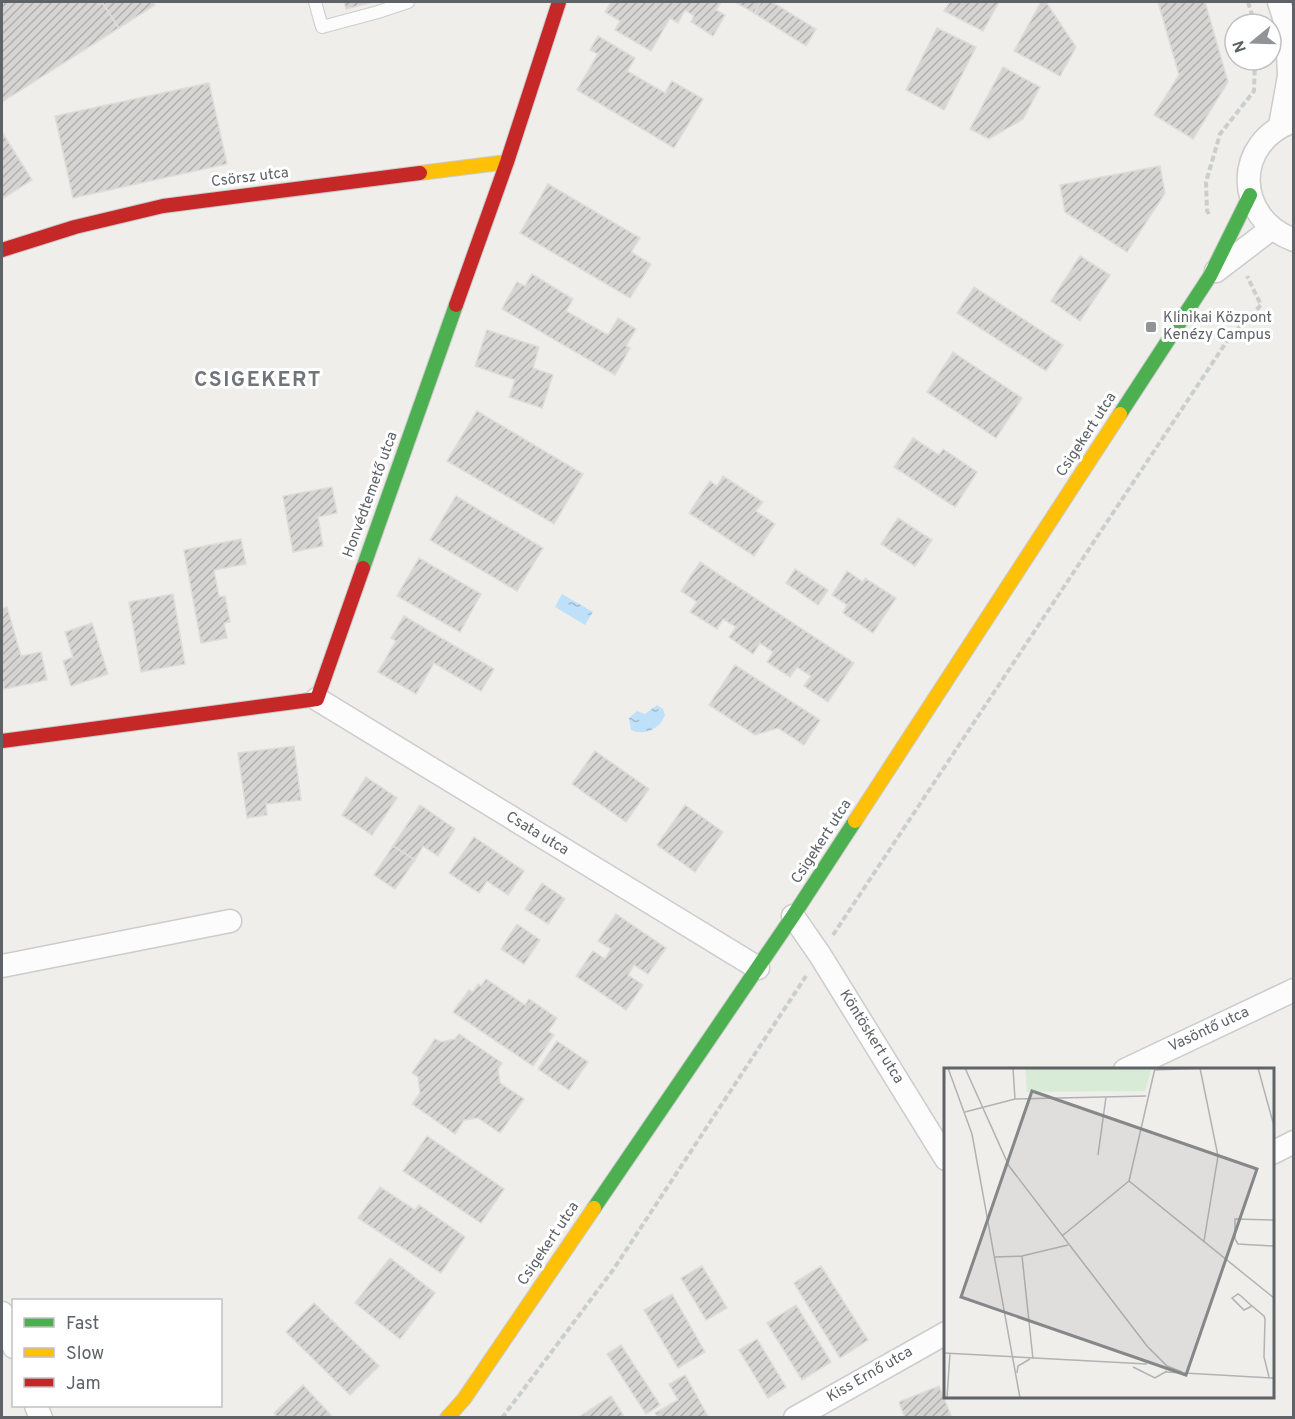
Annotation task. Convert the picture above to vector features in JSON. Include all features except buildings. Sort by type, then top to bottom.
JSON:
[{"type":"street","name":"Honvédtemető utca","points":[[316,699],[507,162],[559,2]]},
{"type":"street","points":[[1280,2],[1290,39],[1287,123],[1264,138],[1253,155],[1248,175],[1250,195],[1260,218],[1271,230],[1293,240]]},
{"type":"street","name":"Csörsz utca","points":[[2,250],[75,227],[163,206],[507,162]]},
{"type":"street","name":"Csigekert utca","points":[[447,1418],[464,1399],[793,916],[1210,276],[1250,195]]},
{"type":"street","points":[[1210,276],[1271,230]]},
{"type":"street","points":[[2,741],[316,699]]},
{"type":"street","name":"Csata utca","points":[[316,699],[758,968]]},
{"type":"street","name":"Köntöskert utca","points":[[793,916],[820,955],[944,1154]]},
{"type":"street","points":[[2,966],[230,921]]},
{"type":"street","name":"Vasöntő utca","points":[[1129,1068],[1293,990]]},
{"type":"street","points":[[1274,1153],[1293,1142]]},
{"type":"street","points":[[2,1313],[12,1341]]},
{"type":"street","name":"Kiss Ernő utca","points":[[795,1418],[944,1333]]},
{"type":"lane","points":[[315,2],[322,27],[408,2]]},
{"type":"path","points":[[502,1418],[613,1270],[1229,338],[1260,305]]},
{"type":"water","points":[[562,594],[593,612],[585,625],[555,607]]},
{"type":"water","points":[[657,705],[663,709],[665,715],[660,724],[647,732],[631,730],[629,718],[637,711],[645,714]]},
{"type":"traffic: fast","points":[[1120,414],[1210,276],[1250,195]]},
{"type":"traffic: fast","points":[[363,568],[456,305]]},
{"type":"traffic: fast","points":[[594,1208],[855,821]]},
{"type":"traffic: slow","points":[[420,173],[507,162]]},
{"type":"traffic: slow","points":[[855,821],[1120,414]]},
{"type":"traffic: slow","points":[[447,1418],[464,1399],[594,1208]]},
{"type":"traffic: jam","points":[[456,305],[507,162],[559,2]]},
{"type":"traffic: jam","points":[[2,250],[75,227],[163,206],[420,173]]},
{"type":"traffic: jam","points":[[2,741],[317,699],[363,568]]},
{"type":"place","name":"Klinikai Központ Kenézy Campus","points":[[1151,327]]},
{"type":"district","name":"CSIGEKERT","points":[[258,380]]}]
